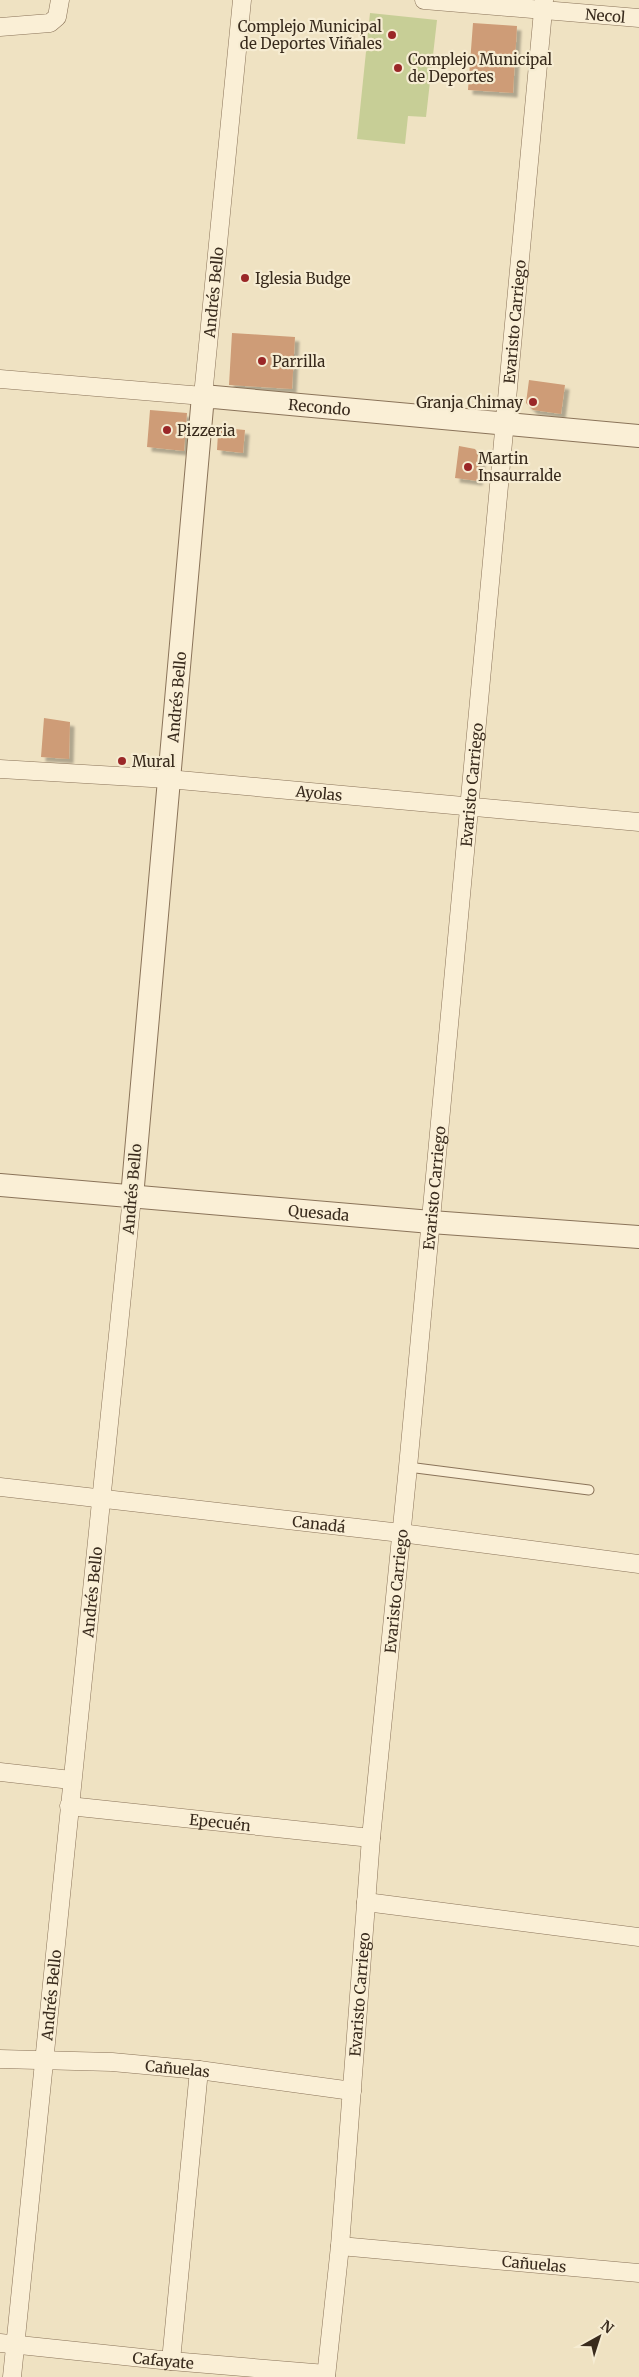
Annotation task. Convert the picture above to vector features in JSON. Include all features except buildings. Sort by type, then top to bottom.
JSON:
[{"type":"street","points":[[0,27],[50,23],[57,17],[60,0]]},
{"type":"street","name":"Andrés Bello","points":[[12,2377],[8,2343],[45,2060],[71,1780],[132,1197],[202,396],[242,0]]},
{"type":"street","name":"Necol","points":[[424,0],[543,5],[639,18]]},
{"type":"street","name":"Evaristo Carriego","points":[[326,2376],[340,2246],[366,1902],[506,425],[543,5]]},
{"type":"street","name":"Recondo","points":[[0,379],[639,436]]},
{"type":"street","name":"Ayolas","points":[[0,769],[168,779],[639,822]]},
{"type":"street","name":"Quesada","points":[[0,1185],[431,1222],[639,1236]]},
{"type":"street","name":"Canadá","points":[[0,1488],[401,1533],[639,1564]]},
{"type":"street","points":[[0,1772],[71,1780]]},
{"type":"street","name":"Epecuén","points":[[69,1806],[372,1838]]},
{"type":"street","points":[[366,1902],[639,1938]]},
{"type":"street","name":"Cañuelas","points":[[0,2059],[112,2062],[199,2070],[352,2091]]},
{"type":"street","points":[[171,2361],[199,2070]]},
{"type":"street","name":"Cañuelas","points":[[340,2246],[639,2273]]},
{"type":"street","name":"Cafayate","points":[[8,2343],[326,2376]]},
{"type":"lane","points":[[408,1467],[589,1490]]},
{"type":"green space","name":"Complejo Municipal de Deportes","points":[[370,13],[437,20],[426,117],[408,116],[405,144],[357,139]]},
{"type":"place","name":"Complejo Municipal de Deportes Viñales","points":[[392,35]]},
{"type":"place","name":"Complejo Municipal de Deportes","points":[[398,68]]},
{"type":"place","name":"Iglesia Budge","points":[[245,278]]},
{"type":"place","name":"Parrilla","points":[[262,361]]},
{"type":"place","name":"Granja Chimay","points":[[533,402]]},
{"type":"place","name":"Pizzeria","points":[[167,430]]},
{"type":"place","name":"Martin Insaurralde","points":[[468,467]]},
{"type":"place","name":"Mural","points":[[122,761]]}]
